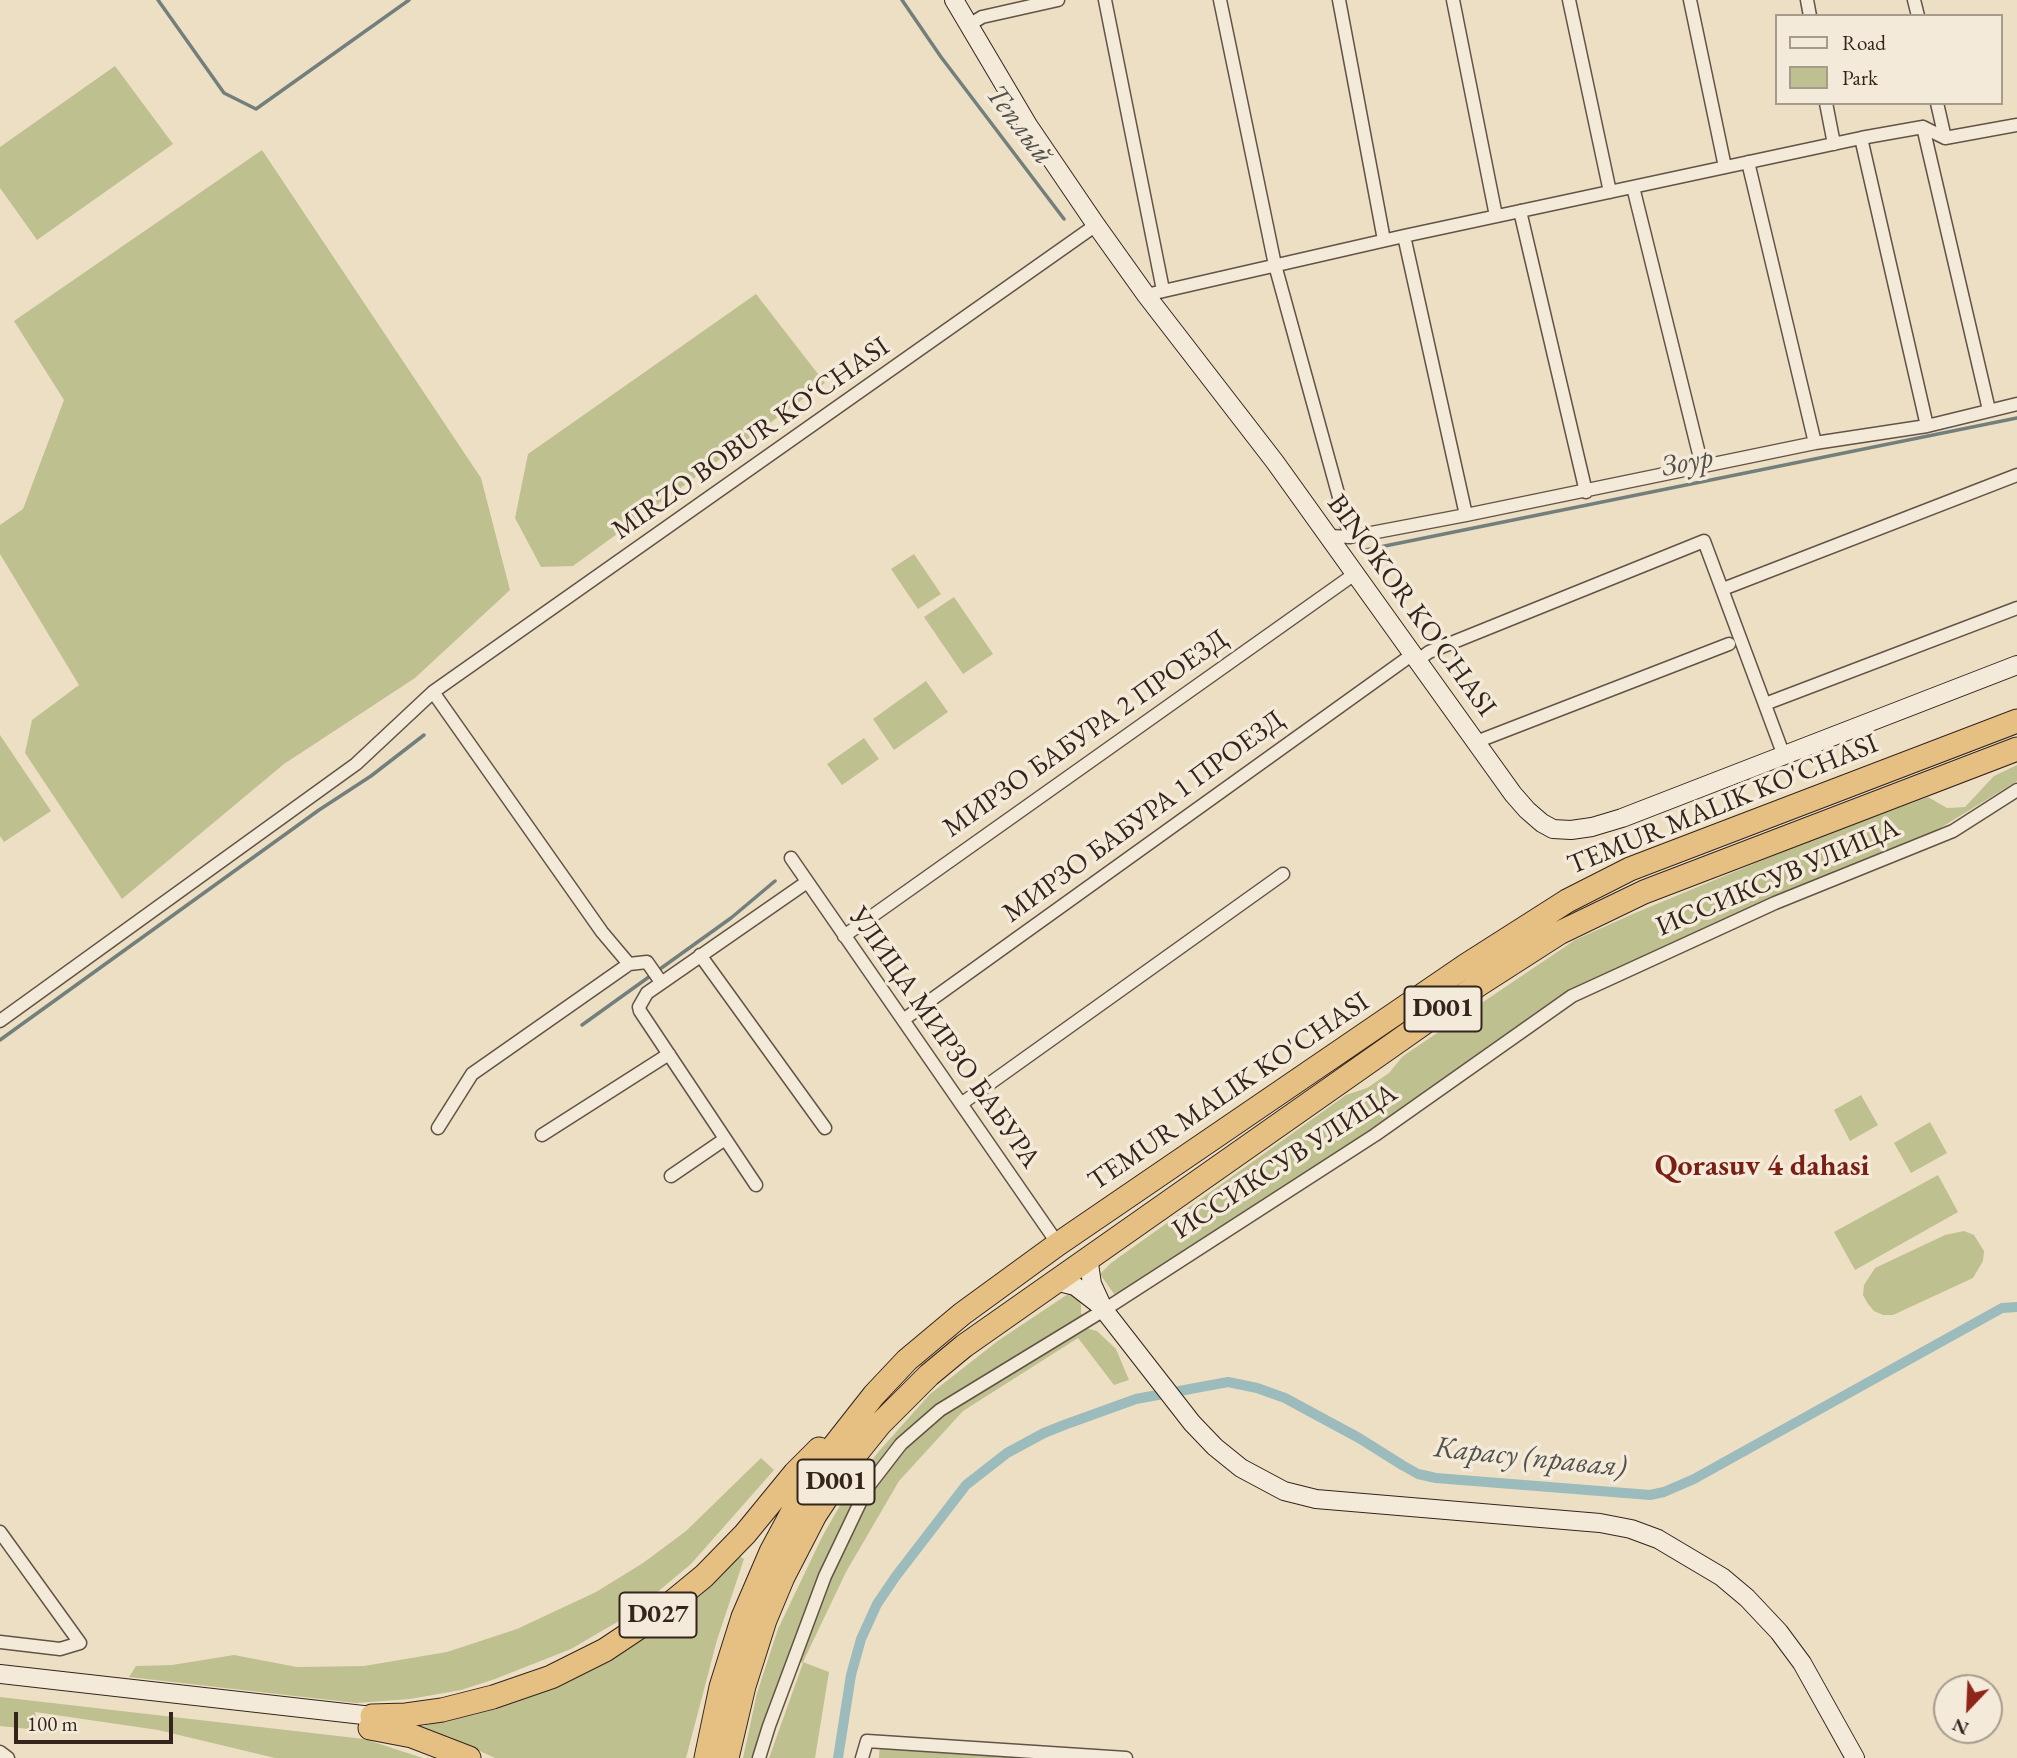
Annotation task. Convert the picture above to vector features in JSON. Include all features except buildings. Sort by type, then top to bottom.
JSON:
[{"type":"highway","name":"TEMUR MALIK KO'CHASI","points":[[706,1758],[728,1663],[751,1595],[771,1552],[817,1470],[843,1432],[874,1395],[907,1360],[962,1314],[1058,1244],[1557,907],[1630,869],[2017,721]]},
{"type":"highway","name":"TEMUR MALIK KO'CHASI","points":[[727,1758],[750,1664],[773,1598],[816,1515],[846,1468],[880,1424],[929,1374],[991,1325],[1478,985],[1559,933],[1644,892],[2017,750]]},
{"type":"highway","points":[[1859,780],[1868,806]]},
{"type":"highway","name":"D027","points":[[371,1722],[442,1710],[512,1691],[580,1664],[631,1633],[704,1576],[745,1534],[795,1473],[874,1395]]},
{"type":"highway","name":"D027","points":[[371,1722],[469,1758]]},
{"type":"main road","name":"BINOKOR KO'CHASI","points":[[954,0],[1039,142],[1096,225],[1155,292],[1476,742],[1527,810],[1547,826],[1562,830],[1592,827],[1622,818],[2017,665]]},
{"type":"main road","points":[[1088,1257],[1091,1284],[1104,1310]]},
{"type":"main road","points":[[1055,1280],[1081,1290],[1104,1310],[1203,1436],[1255,1477],[1299,1496],[1333,1502],[1600,1523],[1631,1529],[1670,1544],[1722,1577],[1747,1598],[1779,1632],[1801,1663],[1855,1758]]},
{"type":"main road","name":"D027","points":[[0,1674],[371,1722]]},
{"type":"main road","name":"D027","points":[[0,1686],[371,1722]]},
{"type":"street","points":[[969,25],[982,17],[1058,0]]},
{"type":"street","points":[[1105,0],[1155,292],[1861,138],[1923,127],[1945,138],[2017,125]]},
{"type":"street","points":[[1220,0],[1275,265],[1350,537]]},
{"type":"street","points":[[1339,0],[1384,240]]},
{"type":"street","points":[[1453,0],[1496,216]]},
{"type":"street","points":[[1569,0],[1610,192]]},
{"type":"street","points":[[1690,0],[1725,167]]},
{"type":"street","points":[[1826,105],[1834,144]]},
{"type":"street","points":[[1937,105],[1945,138]]},
{"type":"street","points":[[1923,127],[1989,410]]},
{"type":"street","points":[[1861,138],[1927,426]]},
{"type":"street","points":[[1748,162],[1815,443]]},
{"type":"street","points":[[1633,187],[1702,466]]},
{"type":"street","points":[[1520,211],[1586,492]]},
{"type":"street","name":"MIRZO BOBUR KO‘CHASI","points":[[0,1021],[356,764],[433,692],[1096,225]]},
{"type":"street","points":[[1404,236],[1466,515]]},
{"type":"street","points":[[1329,536],[1350,537],[1586,492],[1815,443],[1927,426],[2017,404]]},
{"type":"street","points":[[1784,756],[1723,590],[2017,474]]},
{"type":"street","name":"МИРЗО БАБУРА 1 ПРОЕЗД","points":[[903,1020],[1416,657],[1704,541],[1723,590]]},
{"type":"street","name":"МИРЗО БАБУРА 2 ПРОЕЗД","points":[[844,936],[1356,573]]},
{"type":"street","points":[[1765,705],[2017,608]]},
{"type":"street","points":[[1476,742],[1729,643]]},
{"type":"street","points":[[433,692],[602,932],[629,964]]},
{"type":"street","name":"ИССИКСУВ УЛИЦА","points":[[759,1758],[768,1726],[825,1576],[867,1488],[901,1444],[940,1410],[1104,1310],[1375,1135],[1573,996],[1775,904],[1953,831],[2017,790]]},
{"type":"street","name":"УЛИЦА МИРЗО БАБУРА","points":[[791,858],[1058,1244]]},
{"type":"street","points":[[961,1104],[1283,874]]},
{"type":"street","points":[[756,1185],[639,1007],[643,997],[661,982],[807,883]]},
{"type":"street","points":[[700,955],[825,1128]]},
{"type":"street","points":[[438,1128],[471,1074],[629,964],[647,962],[661,982]]},
{"type":"street","points":[[542,1135],[668,1054]]},
{"type":"street","points":[[671,1176],[725,1139]]},
{"type":"street","points":[[0,1532],[80,1643],[60,1649],[0,1642]]},
{"type":"street","points":[[862,1758],[867,1741],[1126,1758]]},
{"type":"street","points":[[0,1752],[8,1758]]},
{"type":"green space","points":[[115,66],[173,144],[37,240],[0,188],[0,147]]},
{"type":"green space","points":[[262,150],[481,478],[510,590],[415,678],[284,764],[122,899],[25,753],[32,720],[79,685],[0,554],[0,525],[23,509],[64,400],[14,321]]},
{"type":"green space","points":[[756,294],[825,383],[573,566],[541,567],[515,518],[528,454]]},
{"type":"green space","points":[[914,554],[941,594],[918,609],[891,569]]},
{"type":"green space","points":[[954,597],[993,654],[963,674],[924,617]]},
{"type":"green space","points":[[926,681],[948,712],[894,750],[873,719]]},
{"type":"green space","points":[[0,735],[51,811],[4,842],[0,836]]},
{"type":"green space","points":[[864,738],[879,759],[842,785],[827,764]]},
{"type":"green space","points":[[2017,765],[2017,781],[1937,830],[1598,982],[1130,1292],[1114,1294],[1100,1274],[1111,1263],[1346,1095],[1367,1088],[1389,1073],[1403,1056],[1575,940],[1799,845],[1928,797],[1947,808],[1965,807],[1994,776]]},
{"type":"green space","points":[[1861,1095],[1878,1125],[1850,1141],[1834,1110]]},
{"type":"green space","points":[[1930,1122],[1947,1153],[1911,1173],[1894,1143]]},
{"type":"green space","points":[[1938,1175],[1958,1212],[1855,1270],[1834,1232]]},
{"type":"green space","points":[[1964,1231],[1974,1235],[1984,1251],[1983,1261],[1973,1278],[1893,1315],[1883,1315],[1868,1304],[1863,1295],[1864,1285],[1875,1268],[1945,1235]]},
{"type":"green space","points":[[1071,1292],[1081,1304],[1081,1313],[1089,1329],[1097,1331],[1116,1349],[1129,1380],[1114,1385],[1078,1338],[963,1411],[899,1481],[846,1572],[803,1662],[829,1672],[815,1758],[769,1758],[803,1663],[793,1657],[754,1758],[743,1758],[757,1693],[778,1629],[822,1537],[851,1486],[930,1394],[999,1340]]},
{"type":"green space","points":[[761,1458],[774,1470],[691,1564],[643,1604],[571,1649],[495,1679],[461,1690],[410,1699],[356,1703],[129,1677],[136,1666],[172,1665],[234,1655],[297,1667],[364,1666],[447,1652],[517,1629],[596,1592],[643,1563],[686,1531]]},
{"type":"green space","points":[[739,1556],[744,1559],[717,1640],[686,1758],[495,1758],[420,1727],[479,1712],[692,1599]]},
{"type":"green space","points":[[0,1697],[364,1739],[423,1758],[275,1758],[158,1730],[35,1712],[39,1730],[0,1726]]},
{"type":"green space","points":[[880,1742],[1126,1758],[879,1758]]},
{"type":"waterway","points":[[158,0],[224,93],[256,109],[409,0]]},
{"type":"waterway","name":"Теплый","points":[[902,0],[941,57],[1064,219]]},
{"type":"waterway","name":"Зоур","points":[[1365,550],[2017,418]]},
{"type":"waterway","points":[[0,1040],[319,810],[371,776],[424,735]]},
{"type":"waterway","points":[[582,1025],[731,918],[775,881]]},
{"type":"waterway","name":"Карасу (правая)","points":[[838,1758],[851,1675],[861,1639],[877,1604],[896,1576],[966,1485],[1007,1453],[1064,1425],[1136,1399],[1228,1382],[1285,1398],[1418,1474],[1436,1478],[1650,1495],[1694,1479],[2002,1308],[2017,1307]]},
{"type":"district","name":"Qorasuv 4 dahasi","points":[[1762,1167]]}]
